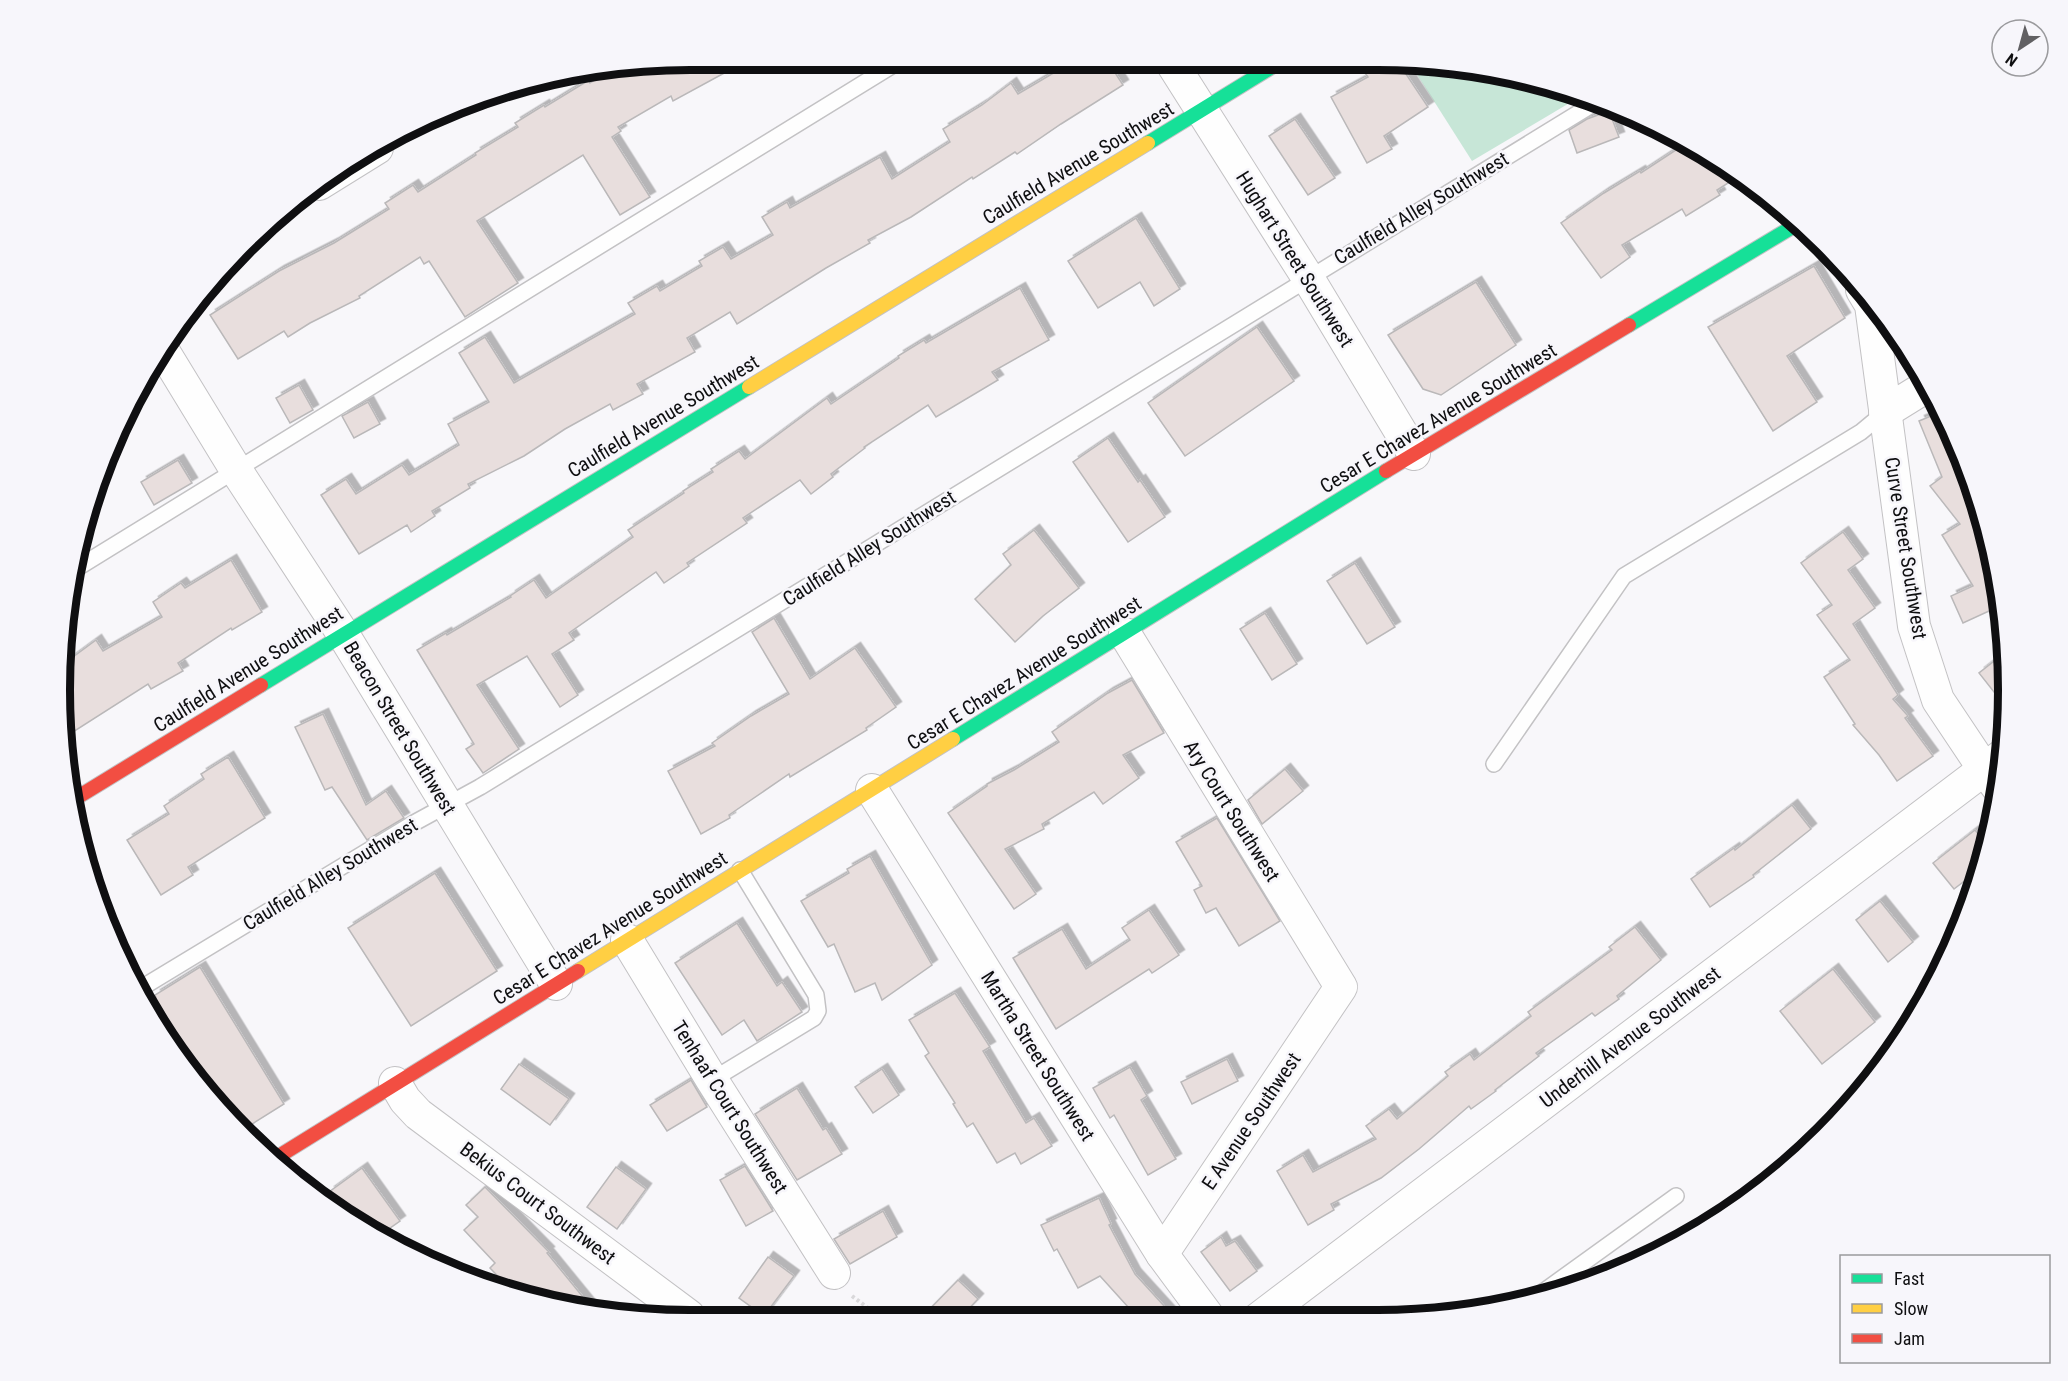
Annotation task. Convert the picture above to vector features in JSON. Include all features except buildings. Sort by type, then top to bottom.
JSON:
[{"type":"main road","name":"Caulfield Avenue Southwest","points":[[80,796],[1265,71]]},
{"type":"main road","name":"Cesar E Chavez Avenue Southwest","points":[[280,1155],[1414,454],[1790,228]]},
{"type":"street","name":"Hughart Street Southwest","points":[[1177,71],[1308,278],[1414,454]]},
{"type":"street","name":"Curve Street Southwest","points":[[1873,318],[1914,626],[1938,700],[1992,768]]},
{"type":"street","name":"Beacon Street Southwest","points":[[168,358],[236,470],[343,634],[556,984]]},
{"type":"street","points":[[1885,412],[1920,391]]},
{"type":"street","name":"Ary Court Southwest","points":[[1125,634],[1341,987]]},
{"type":"street","name":"Underhill Avenue Southwest","points":[[1270,1310],[1992,774]]},
{"type":"street","name":"Martha Street Southwest","points":[[872,790],[1162,1254],[1203,1310]]},
{"type":"street","name":"Tenhaaf Court Southwest","points":[[627,940],[834,1273]]},
{"type":"street","name":"E Avenue Southwest","points":[[1162,1254],[1341,987]]},
{"type":"street","name":"Bekius Court Southwest","points":[[395,1083],[405,1100],[418,1114],[681,1310]]},
{"type":"lane","points":[[83,565],[883,71]]},
{"type":"lane","name":"Caulfield Alley Southwest","points":[[146,985],[414,823],[480,787],[1588,107]]},
{"type":"lane","points":[[1494,764],[1624,576],[1861,432],[1885,412]]},
{"type":"lane","points":[[712,1080],[814,1018],[818,1011],[816,995],[740,870]]},
{"type":"lane","points":[[1553,1285],[1676,1196]]},
{"type":"green space","points":[[1415,72],[1498,82],[1572,102],[1472,161]]},
{"type":"traffic: fast","points":[[1148,143],[1265,71]]},
{"type":"traffic: fast","points":[[1629,325],[1790,228]]},
{"type":"traffic: fast","points":[[261,685],[749,387]]},
{"type":"traffic: fast","points":[[953,739],[1386,471]]},
{"type":"traffic: slow","points":[[749,387],[1148,143]]},
{"type":"traffic: slow","points":[[578,971],[953,739]]},
{"type":"traffic: jam","points":[[1386,471],[1629,325]]},
{"type":"traffic: jam","points":[[80,796],[261,685]]},
{"type":"traffic: jam","points":[[280,1155],[578,971]]}]
